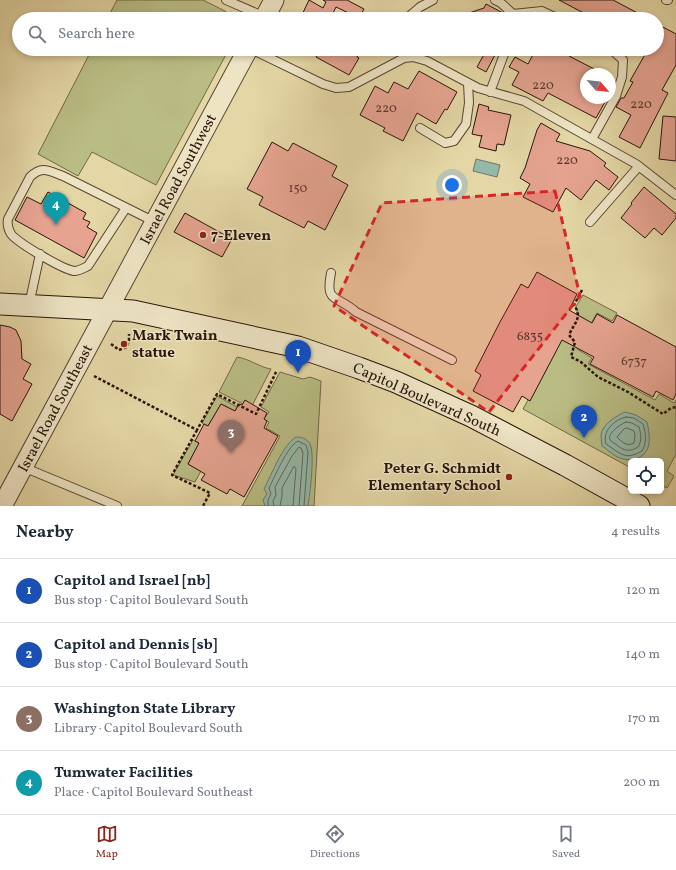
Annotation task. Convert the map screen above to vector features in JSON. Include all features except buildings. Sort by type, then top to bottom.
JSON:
[{"type":"main road","name":"Capitol Boulevard South","points":[[0,304],[133,312],[298,347],[396,382],[471,416],[639,506]]},
{"type":"street","points":[[267,12],[274,0]]},
{"type":"street","name":"Israel Road Southwest","points":[[108,310],[244,56]]},
{"type":"street","name":"Israel Road Southeast","points":[[2,506],[108,310]]},
{"type":"lane","points":[[226,0],[251,12]]},
{"type":"lane","points":[[414,12],[433,0]]},
{"type":"lane","points":[[495,0],[501,3],[509,12]]},
{"type":"lane","points":[[265,56],[323,84],[336,88],[349,88],[404,58],[413,57],[428,61],[478,88],[524,101],[639,166],[676,195]]},
{"type":"lane","points":[[490,92],[503,56]]},
{"type":"lane","points":[[592,139],[616,96],[622,77],[624,60],[620,56]]},
{"type":"lane","points":[[420,128],[445,143],[454,142],[466,124],[469,103],[468,83]]},
{"type":"lane","points":[[590,222],[639,166]]},
{"type":"lane","points":[[126,208],[88,266],[74,271],[65,268],[20,243],[11,234],[7,224],[8,219],[30,176],[40,169],[63,176],[155,222]]},
{"type":"lane","points":[[29,305],[40,254]]},
{"type":"lane","points":[[331,273],[329,290],[330,294],[335,298],[347,304],[356,312],[452,360]]},
{"type":"lane","points":[[23,467],[117,506]]},
{"type":"path","points":[[582,290],[574,304],[578,310],[578,316],[569,336],[575,342],[571,357],[582,362],[598,377],[628,392],[663,414],[671,408],[676,407]]},
{"type":"path","points":[[111,344],[119,350],[127,347],[129,334]]},
{"type":"path","points":[[203,506],[210,493],[172,475],[217,394],[256,414],[277,370]]},
{"type":"path","points":[[94,376],[197,430]]},
{"type":"highlighted area","points":[[555,191],[580,296],[489,412],[334,306],[382,203]]},
{"type":"green space","points":[[117,0],[203,0],[226,12],[111,12]]},
{"type":"green space","points":[[88,56],[225,56],[156,185],[92,152],[78,176],[38,154]]},
{"type":"green space","points":[[583,295],[617,313],[612,321],[597,313],[577,349],[592,358],[588,364],[655,400],[659,394],[674,403],[676,400],[676,454],[667,471],[674,476],[667,488],[664,486],[664,458],[628,458],[628,466],[523,409],[578,310],[575,308]]},
{"type":"green space","points":[[237,357],[271,369],[251,408],[219,392]]},
{"type":"green space","points":[[280,372],[303,379],[310,377],[321,381],[314,506],[242,506],[280,436],[266,428],[269,422],[264,419],[269,412],[261,407]]},
{"type":"green space","points":[[217,396],[237,407],[235,411],[221,404],[208,426],[202,423]]},
{"type":"green space","points":[[193,440],[199,443],[188,464],[201,471],[195,482],[173,475]]},
{"type":"water","points":[[476,159],[500,165],[497,177],[473,171]]},
{"type":"water","points":[[625,412],[636,415],[647,422],[649,444],[645,453],[641,457],[628,458],[628,460],[618,457],[602,446],[601,436],[603,428],[613,418]]},
{"type":"water","points":[[296,437],[307,441],[310,444],[311,449],[312,474],[308,506],[265,506],[263,500],[267,494],[264,489],[282,453]]},
{"type":"place","name":"Tumwater Facilities","points":[[56,225]]},
{"type":"place","name":"7-Eleven","points":[[203,235]]},
{"type":"place","name":"Mark Twain statue","points":[[124,344]]},
{"type":"place","name":"Capitol and Israel [nb]","points":[[298,373]]},
{"type":"place","name":"Capitol and Dennis [sb]","points":[[584,438]]},
{"type":"place","name":"Washington State Library","points":[[231,453]]},
{"type":"place","name":"Peter G. Schmidt Elementary School","points":[[509,477]]}]
